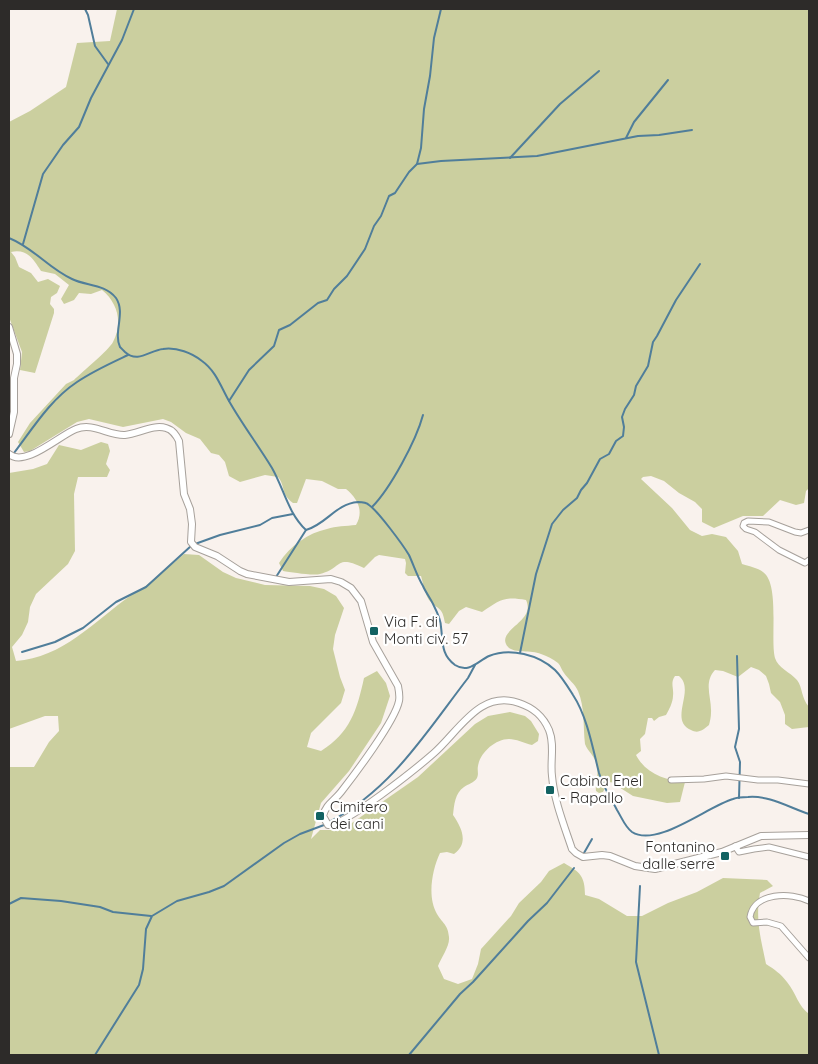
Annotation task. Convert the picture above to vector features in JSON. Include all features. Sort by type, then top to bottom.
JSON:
[{"type":"street","points":[[9,327],[17,354],[14,378],[14,412],[9,434]]},
{"type":"street","points":[[9,454],[13,458],[18,459],[33,454],[77,428],[94,428],[124,435],[160,427],[167,428],[176,435],[179,441],[184,494],[190,509],[192,524],[191,542],[195,547],[216,556],[247,574],[294,582],[331,580],[341,582],[356,594],[361,601],[373,642],[398,686],[400,692],[399,701],[393,715],[375,744],[340,794],[325,809],[323,816],[328,825],[334,826],[354,815],[435,752],[475,711],[490,703],[503,700],[516,702],[534,710],[542,718],[550,732],[552,751],[551,773],[554,791],[572,849],[583,857],[610,856],[635,866],[655,868],[722,852],[761,836],[809,836]]},
{"type":"street","points":[[809,530],[801,533],[795,532],[769,522],[748,521],[743,526],[756,532],[769,544],[797,560],[805,563],[809,560]]},
{"type":"street","points":[[671,780],[736,776],[758,780],[809,784]]},
{"type":"street","points":[[735,846],[739,852],[754,848],[769,848],[809,857]]},
{"type":"street","points":[[809,901],[792,895],[765,899],[754,906],[750,917],[753,923],[767,922],[782,926],[809,958]]},
{"type":"green space","points":[[117,9],[809,9],[809,488],[806,491],[804,503],[796,505],[780,500],[763,516],[743,516],[714,528],[702,522],[702,509],[695,502],[679,493],[664,481],[651,476],[641,479],[672,508],[690,530],[702,536],[712,534],[726,537],[738,551],[742,564],[756,568],[768,578],[773,599],[775,658],[779,665],[799,683],[809,707],[809,727],[792,729],[785,724],[785,715],[780,702],[771,693],[766,676],[759,670],[751,667],[738,677],[715,670],[709,680],[711,716],[709,725],[696,732],[685,725],[682,719],[685,689],[679,676],[675,676],[672,683],[672,703],[666,715],[654,721],[652,718],[648,718],[645,734],[640,739],[641,751],[636,755],[645,767],[657,775],[670,780],[685,782],[680,802],[667,803],[633,796],[611,782],[607,784],[603,792],[599,793],[596,791],[598,772],[596,763],[585,744],[583,710],[577,688],[554,660],[537,653],[512,650],[506,644],[505,639],[508,634],[526,614],[528,607],[526,600],[512,598],[502,600],[482,612],[466,607],[459,611],[449,624],[445,623],[441,611],[429,600],[421,576],[408,576],[405,573],[405,559],[379,555],[364,568],[343,562],[320,574],[283,571],[279,563],[288,551],[306,537],[330,528],[356,525],[360,510],[357,501],[346,489],[338,489],[322,481],[306,479],[297,503],[293,503],[286,496],[278,477],[265,475],[240,482],[229,476],[225,462],[219,455],[211,453],[200,439],[163,419],[123,427],[89,419],[77,422],[30,451],[24,452],[18,442],[30,423],[66,384],[74,380],[111,346],[118,328],[118,321],[112,301],[102,290],[91,294],[79,293],[74,300],[64,304],[61,299],[69,285],[55,274],[41,271],[33,259],[26,253],[11,252],[19,267],[31,273],[38,282],[48,279],[60,286],[57,293],[51,297],[50,304],[54,309],[54,313],[35,373],[20,370],[22,352],[9,317],[9,122],[30,111],[66,87],[77,43],[110,41]]},
{"type":"green space","points":[[101,442],[108,444],[110,451],[106,464],[110,470],[107,477],[78,477],[74,494],[75,551],[68,564],[36,594],[30,607],[28,622],[22,635],[12,647],[16,661],[33,658],[63,646],[143,588],[184,554],[199,555],[223,572],[236,578],[265,585],[310,586],[324,589],[336,596],[344,608],[335,635],[333,649],[345,690],[341,703],[311,733],[307,747],[321,751],[331,744],[346,728],[355,710],[364,678],[377,671],[386,683],[390,696],[381,723],[349,771],[321,803],[311,839],[320,830],[335,830],[349,825],[418,777],[475,724],[488,716],[510,712],[525,716],[531,721],[539,734],[538,741],[532,745],[509,739],[494,744],[479,761],[477,778],[461,790],[457,796],[453,815],[461,830],[463,840],[459,850],[454,854],[440,853],[435,867],[431,892],[434,907],[446,926],[449,937],[447,948],[438,966],[444,979],[458,984],[472,979],[481,949],[511,916],[519,903],[541,882],[549,871],[564,863],[574,869],[583,879],[585,895],[599,899],[627,916],[642,916],[668,903],[697,892],[723,878],[767,880],[773,886],[760,893],[758,912],[759,929],[766,964],[785,979],[802,1007],[809,1014],[809,1055],[9,1055],[9,767],[34,767],[49,742],[59,731],[58,716],[45,716],[9,729],[9,473],[33,469],[47,464],[59,445],[81,450]]},
{"type":"waterway","points":[[85,9],[95,46],[108,64]]},
{"type":"waterway","points":[[23,244],[43,174],[63,145],[79,127],[91,98],[122,40],[134,9]]},
{"type":"waterway","points":[[229,401],[249,370],[274,346],[279,330],[290,325],[318,303],[327,300],[334,289],[347,276],[365,249],[389,196],[395,193],[409,172],[417,164],[421,148],[424,109],[434,38],[441,9]]},
{"type":"waterway","points":[[510,158],[560,104],[599,71]]},
{"type":"waterway","points":[[626,138],[634,122],[668,80]]},
{"type":"waterway","points":[[417,164],[537,156],[638,136],[692,130]]},
{"type":"waterway","points":[[9,238],[26,247],[63,274],[112,293],[119,304],[118,341],[120,347],[125,352],[139,357],[158,350],[174,349],[189,353],[207,365],[215,374],[234,410],[272,468],[290,508],[306,530],[320,523],[343,506],[358,502],[368,504],[373,508],[409,555],[439,616],[445,653],[455,665],[465,668],[473,666],[489,656],[506,652],[533,657],[555,670],[578,703],[589,733],[603,783],[627,828],[632,832],[642,835],[655,835],[740,797],[764,798],[809,814]]},
{"type":"waterway","points":[[520,653],[536,574],[552,524],[563,510],[577,498],[600,459],[609,454],[616,441],[623,436],[622,417],[634,395],[636,386],[648,366],[653,342],[676,300],[700,264]]},
{"type":"waterway","points":[[14,453],[42,415],[67,389],[89,374],[128,355]]},
{"type":"waterway","points":[[372,507],[387,489],[402,464],[415,438],[423,415]]},
{"type":"waterway","points":[[195,544],[220,535],[260,525],[272,518],[293,514]]},
{"type":"waterway","points":[[276,577],[306,530]]},
{"type":"waterway","points":[[22,652],[55,642],[83,628],[116,602],[146,587],[191,546]]},
{"type":"waterway","points":[[737,656],[739,729],[735,747],[740,762],[739,798]]},
{"type":"waterway","points":[[331,821],[353,808],[390,776],[423,738],[468,678],[475,665]]},
{"type":"waterway","points":[[95,1055],[139,985],[143,969],[146,929],[152,916],[177,901],[224,886],[284,843],[300,834],[324,825]]},
{"type":"waterway","points":[[584,853],[592,839]]},
{"type":"waterway","points":[[409,1055],[460,994],[547,903],[574,868]]},
{"type":"waterway","points":[[640,886],[636,962],[659,1055]]},
{"type":"waterway","points":[[9,904],[21,898],[61,901],[100,907],[113,912],[151,916]]},
{"type":"place","name":"Via F. di Monti civ. 57","points":[[374,631]]},
{"type":"place","name":"Cabina Enel - Rapallo","points":[[550,790]]},
{"type":"place","name":"Cimitero dei cani","points":[[320,816]]},
{"type":"place","name":"Fontanino dalle serre","points":[[725,856]]}]
